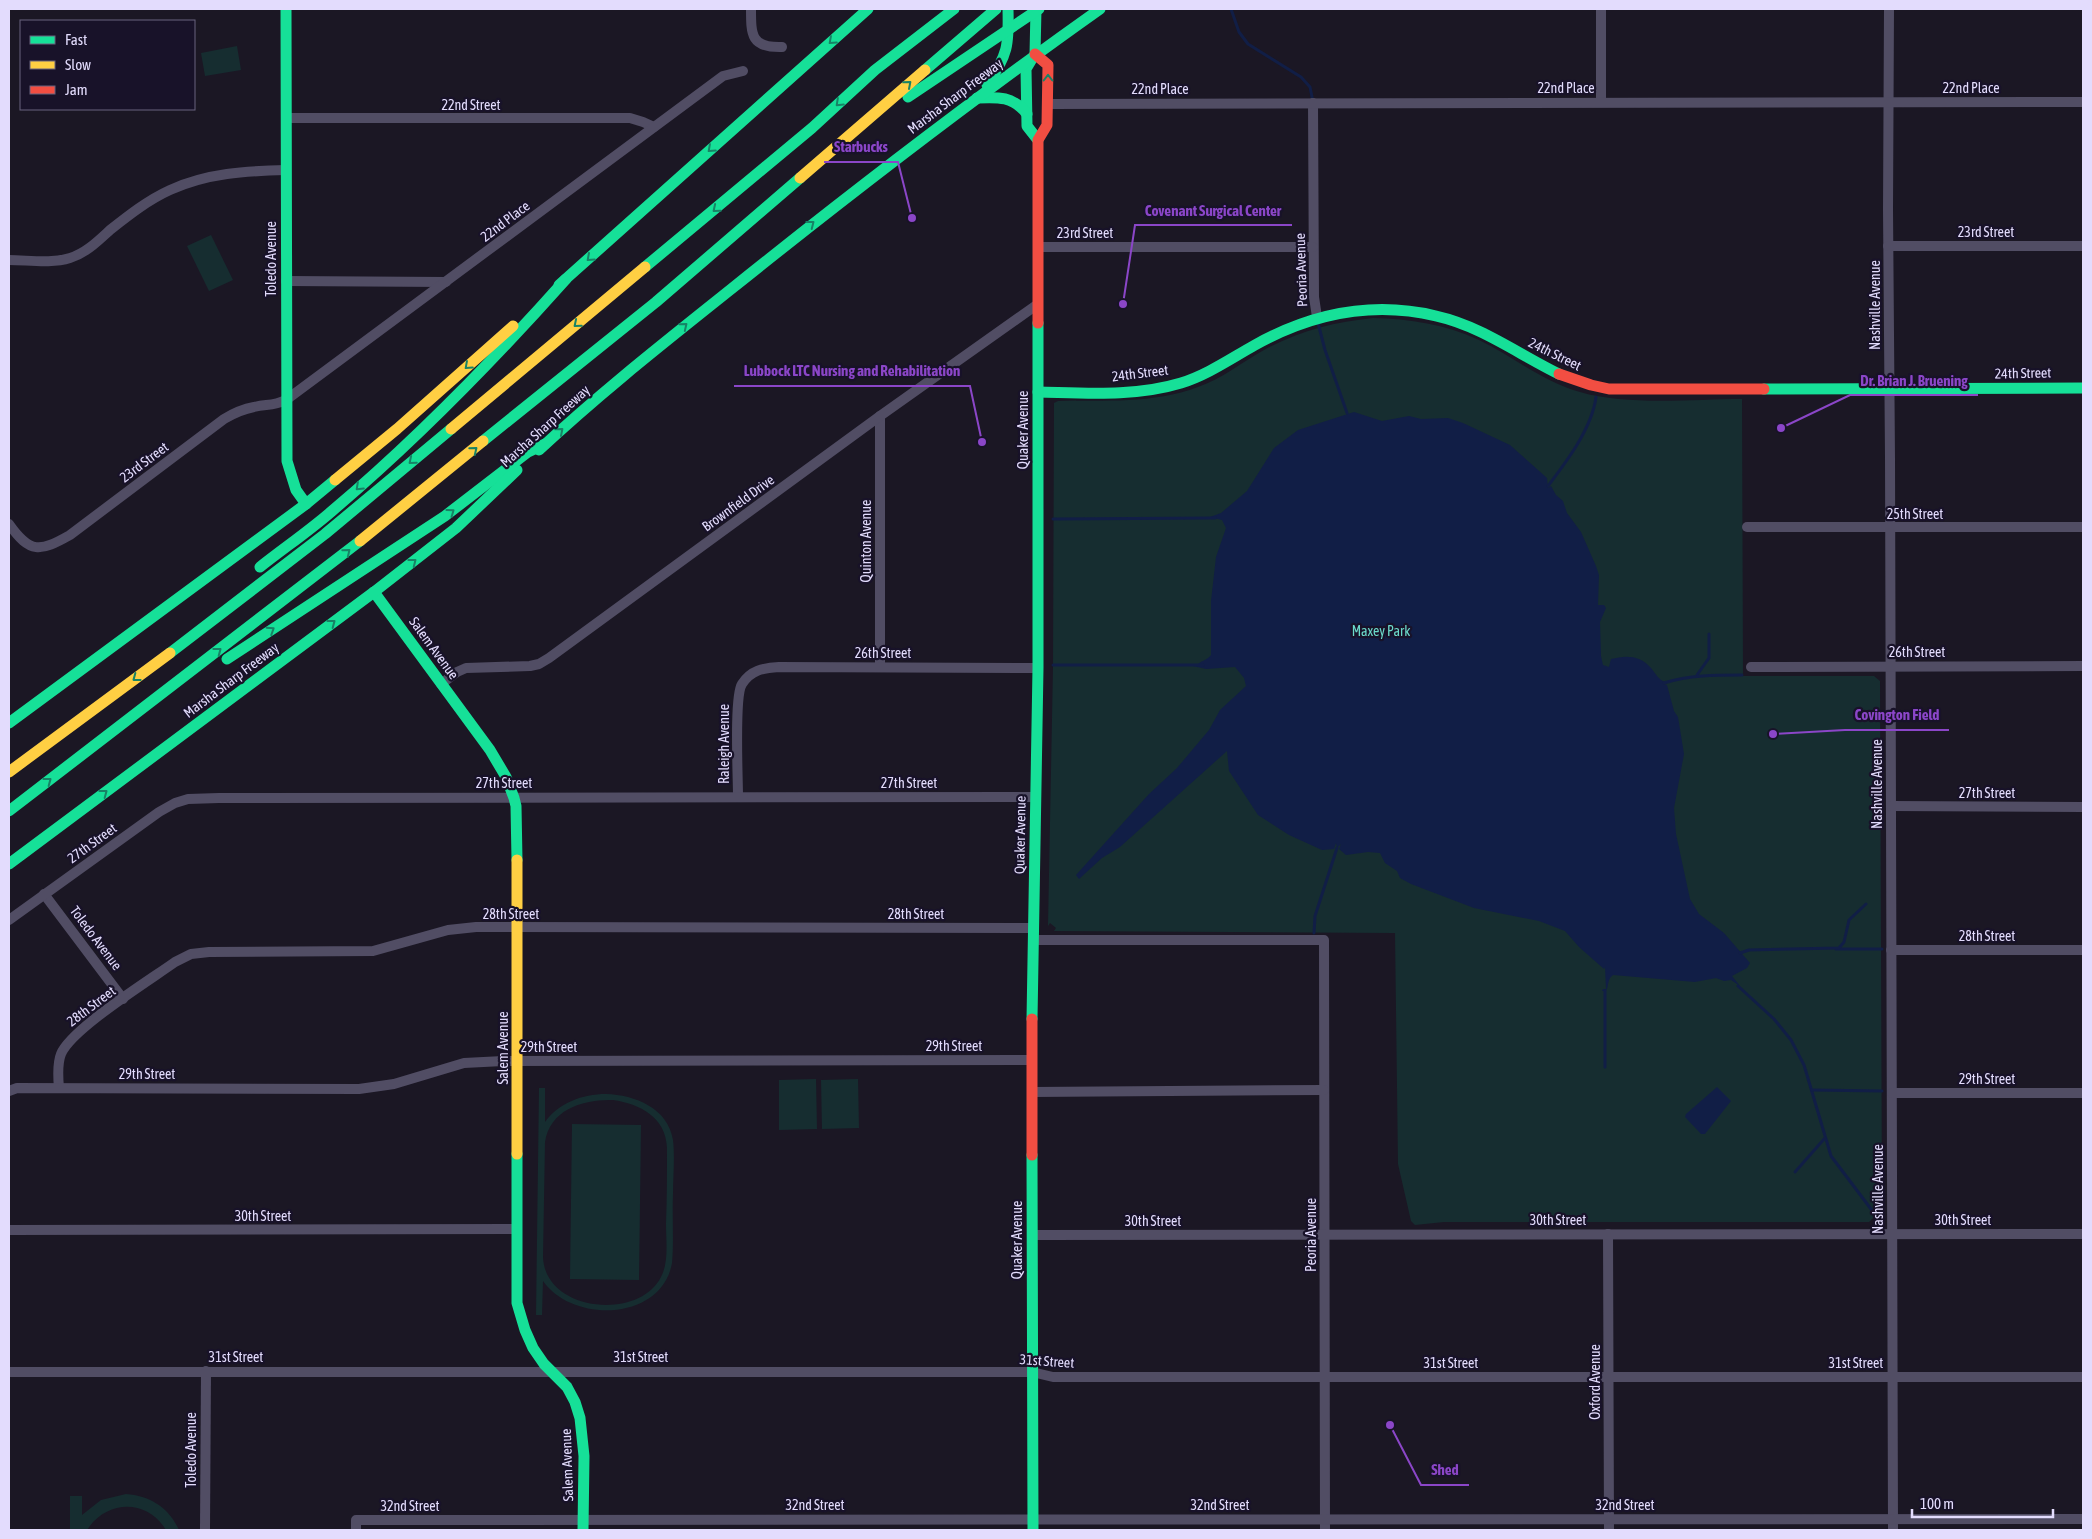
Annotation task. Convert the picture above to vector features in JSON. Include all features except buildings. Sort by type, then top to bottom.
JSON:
[{"type":"main road","name":"Toledo Avenue","points":[[286,9],[286,400],[288,471],[296,490],[306,504]]},
{"type":"main road","points":[[9,723],[306,504],[398,429],[868,9]]},
{"type":"main road","points":[[875,70],[954,9]]},
{"type":"main road","name":"Marsha Sharp Freeway","points":[[9,811],[328,567],[523,411],[656,302],[996,9]]},
{"type":"main road","points":[[978,98],[1004,62],[1008,52],[1008,9]]},
{"type":"main road","points":[[844,139],[1038,9]]},
{"type":"main road","name":"Quaker Avenue","points":[[1038,9],[1035,54],[1026,68],[1027,126],[1038,140]]},
{"type":"main road","name":"Marsha Sharp Freeway","points":[[9,864],[374,592],[456,528],[545,444],[658,347],[777,251],[1035,54],[1100,9]]},
{"type":"main road","points":[[9,772],[174,649],[332,527],[812,128],[875,70],[926,16]]},
{"type":"main road","name":"Quaker Avenue","points":[[1033,1524],[1032,1060],[1038,668],[1038,140],[1047,125],[1048,104],[1048,65],[1035,54]]},
{"type":"main road","points":[[978,98],[1010,98],[1020,104],[1027,114]]},
{"type":"main road","points":[[248,576],[353,492],[527,324],[566,279]]},
{"type":"main road","name":"24th Street","points":[[1038,392],[1101,393],[1163,388],[1202,374],[1272,336],[1317,317],[1360,309],[1388,309],[1435,315],[1484,333],[1556,374],[1582,383],[1609,389],[1816,388],[1889,390],[2083,388]]},
{"type":"main road","points":[[98,743],[445,516],[528,452],[545,444]]},
{"type":"main road","name":"Salem Avenue","points":[[374,592],[490,750],[505,775],[514,797],[516,806],[517,927],[518,1303],[521,1321],[539,1359],[566,1386],[581,1423],[583,1525]]},
{"type":"main road","points":[[174,649],[210,606]]},
{"type":"street","points":[[751,9],[752,36],[763,46],[782,48]]},
{"type":"street","points":[[1600,9],[1601,102]]},
{"type":"street","name":"Nashville Avenue","points":[[1889,9],[1888,246],[1893,1530]]},
{"type":"street","name":"22nd Place","points":[[286,400],[723,76],[743,71]]},
{"type":"street","name":"22nd Place","points":[[1048,104],[2083,102]]},
{"type":"street","name":"Peoria Avenue","points":[[1313,103],[1313,247],[1314,297],[1317,317]]},
{"type":"street","name":"22nd Street","points":[[286,118],[630,118],[654,127]]},
{"type":"street","points":[[9,260],[49,261],[69,259],[84,252],[134,211],[170,190],[212,176],[248,171],[286,170]]},
{"type":"street","name":"23rd Street","points":[[1888,246],[2083,246]]},
{"type":"street","name":"23rd Street","points":[[1038,247],[1313,247]]},
{"type":"street","points":[[286,281],[446,282]]},
{"type":"street","name":"Brownfield Drive","points":[[441,684],[466,668],[530,666],[539,664],[549,658],[880,416],[1038,304]]},
{"type":"street","name":"23rd Street","points":[[9,524],[29,546],[49,547],[70,535],[224,419],[240,410],[256,406],[274,405],[286,400]]},
{"type":"street","name":"Quinton Avenue","points":[[880,416],[880,667]]},
{"type":"street","name":"25th Street","points":[[1746,528],[2083,527]]},
{"type":"street","name":"26th Street","points":[[1751,667],[2083,666]]},
{"type":"street","name":"26th Street","points":[[739,691],[742,683],[752,673],[766,668],[1038,668]]},
{"type":"street","name":"Raleigh Avenue","points":[[738,796],[739,691]]},
{"type":"street","name":"27th Street","points":[[9,920],[159,812],[175,803],[188,799],[738,796],[1036,797]]},
{"type":"street","name":"27th Street","points":[[1891,806],[2083,807]]},
{"type":"street","name":"Toledo Avenue","points":[[44,894],[123,999]]},
{"type":"street","name":"28th Street","points":[[59,1088],[61,1053],[77,1032],[175,962],[191,954],[209,952],[373,951],[448,930],[517,927],[1324,940]]},
{"type":"street","name":"Peoria Avenue","points":[[1324,940],[1324,1530]]},
{"type":"street","name":"28th Street","points":[[1891,950],[2083,950]]},
{"type":"street","name":"29th Street","points":[[9,1091],[17,1088],[359,1089],[394,1084],[464,1063],[518,1060],[1032,1060]]},
{"type":"street","points":[[1032,1092],[1324,1090]]},
{"type":"street","name":"29th Street","points":[[1892,1093],[2083,1092]]},
{"type":"street","name":"30th Street","points":[[9,1230],[518,1229]]},
{"type":"street","name":"Oxford Avenue","points":[[1608,1234],[1608,1530]]},
{"type":"street","name":"30th Street","points":[[1032,1235],[2083,1234]]},
{"type":"street","name":"Toledo Avenue","points":[[206,1371],[206,1530]]},
{"type":"street","name":"31st Street","points":[[9,1372],[1032,1372],[1053,1377],[2083,1377]]},
{"type":"street","name":"32nd Street","points":[[356,1525],[1033,1524],[1325,1519],[2083,1519]]},
{"type":"green space","points":[[237,46],[241,70],[205,76],[201,53]]},
{"type":"green space","points":[[211,235],[233,280],[209,291],[187,246]]},
{"type":"green space","name":"Maxey Park","points":[[1373,318],[1414,321],[1453,330],[1479,340],[1541,376],[1566,388],[1598,396],[1639,400],[1742,399],[1743,676],[1874,676],[1880,681],[1882,1209],[1869,1222],[1444,1222],[1415,1225],[1411,1221],[1398,1164],[1395,933],[1054,931],[1056,928],[1050,923],[1048,926],[1053,667],[1054,403],[1058,401],[1146,399],[1181,392],[1215,380],[1277,343],[1331,325]]},
{"type":"green space","points":[[816,1079],[817,1129],[779,1130],[779,1080]]},
{"type":"green space","points":[[858,1079],[859,1128],[822,1129],[821,1080]]},
{"type":"green space","points":[[539,1088],[545,1088],[545,1122],[564,1105],[580,1098],[597,1094],[628,1097],[648,1105],[664,1119],[670,1129],[673,1140],[673,1255],[665,1282],[652,1296],[635,1306],[615,1310],[594,1309],[574,1304],[557,1295],[543,1281],[542,1315],[536,1315]],"holes":[[[602,1100],[623,1102],[650,1114],[657,1120],[666,1137],[667,1244],[665,1265],[661,1277],[650,1291],[634,1300],[615,1305],[594,1304],[575,1299],[559,1290],[548,1275],[543,1257],[545,1142],[548,1131],[554,1121],[570,1108]]]},
{"type":"green space","points":[[572,1124],[641,1125],[639,1280],[570,1279]]},
{"type":"green space","points":[[126,1494],[143,1497],[158,1504],[170,1515],[179,1530],[166,1530],[148,1512],[138,1508],[126,1507],[115,1508],[105,1513],[95,1520],[87,1530],[70,1530],[70,1496],[82,1496],[82,1515],[101,1500]]},
{"type":"water","points":[[1354,412],[1382,421],[1409,416],[1421,419],[1448,418],[1463,423],[1510,445],[1547,478],[1548,488],[1551,486],[1556,495],[1563,501],[1567,513],[1581,532],[1599,575],[1598,605],[1604,605],[1606,608],[1600,622],[1603,665],[1609,667],[1611,659],[1637,658],[1647,664],[1667,685],[1674,711],[1678,717],[1684,754],[1674,808],[1676,834],[1690,899],[1699,914],[1724,933],[1750,963],[1747,968],[1732,976],[1740,986],[1731,980],[1724,981],[1716,978],[1695,982],[1613,975],[1610,978],[1606,991],[1602,991],[1606,989],[1605,967],[1604,969],[1579,947],[1565,931],[1539,921],[1474,908],[1411,884],[1400,878],[1397,871],[1385,863],[1380,853],[1368,852],[1346,855],[1339,849],[1341,844],[1337,848],[1336,843],[1334,849],[1322,850],[1289,835],[1258,815],[1229,771],[1227,751],[1120,847],[1102,858],[1079,879],[1076,875],[1149,794],[1177,768],[1209,730],[1220,710],[1246,686],[1244,678],[1235,667],[1206,669],[1193,666],[1202,666],[1202,664],[1198,664],[1211,655],[1211,601],[1216,557],[1226,528],[1222,520],[1210,517],[1221,513],[1247,491],[1274,448],[1298,430]]},
{"type":"water","points":[[1717,1087],[1731,1101],[1705,1134],[1701,1134],[1685,1117],[1686,1114]]},
{"type":"waterway","points":[[1231,9],[1239,32],[1248,44],[1301,77],[1310,87],[1313,102]]},
{"type":"waterway","points":[[1318,323],[1325,350],[1347,413]]},
{"type":"waterway","points":[[1548,486],[1584,432],[1594,409],[1596,397]]},
{"type":"waterway","points":[[1053,519],[1215,518]]},
{"type":"waterway","points":[[1697,675],[1709,658],[1709,634]]},
{"type":"waterway","points":[[1053,665],[1203,665]]},
{"type":"waterway","points":[[1664,683],[1712,675],[1742,675]]},
{"type":"waterway","points":[[1314,933],[1315,916],[1337,848]]},
{"type":"waterway","points":[[1740,953],[1749,950],[1839,948],[1844,942],[1849,920],[1866,904]]},
{"type":"waterway","points":[[1836,949],[1882,949]]},
{"type":"waterway","points":[[1738,986],[1774,1019],[1791,1040],[1804,1065],[1831,1156],[1880,1221]]},
{"type":"waterway","points":[[1605,991],[1605,1067]]},
{"type":"waterway","points":[[1812,1090],[1882,1091]]},
{"type":"waterway","points":[[1795,1172],[1825,1138]]},
{"type":"traffic: fast","points":[[286,9],[287,461],[296,490],[306,504]]},
{"type":"traffic: fast","points":[[559,285],[868,9]]},
{"type":"traffic: fast","points":[[645,267],[812,128],[875,70],[954,9]]},
{"type":"traffic: fast","points":[[925,70],[996,9]]},
{"type":"traffic: fast","points":[[987,85],[999,66],[1006,49],[1008,9]]},
{"type":"traffic: fast","points":[[1036,9],[1035,54],[1026,69],[1027,126],[1038,140]]},
{"type":"traffic: fast","points":[[908,97],[1039,9]]},
{"type":"traffic: fast","points":[[539,450],[633,368],[821,218],[959,112],[1100,9]]},
{"type":"traffic: fast","points":[[977,98],[1005,99],[1022,108],[1027,114]]},
{"type":"traffic: fast","points":[[483,441],[656,302],[800,178]]},
{"type":"traffic: fast","points":[[260,567],[323,518],[424,428],[482,370],[566,279]]},
{"type":"traffic: fast","points":[[1038,392],[1128,392],[1181,383],[1200,376],[1276,334],[1298,325],[1320,318],[1366,310],[1412,312],[1453,321],[1484,333],[1559,374]]},
{"type":"traffic: fast","points":[[1032,1019],[1038,668],[1038,323]]},
{"type":"traffic: fast","points":[[1764,389],[2083,388]]},
{"type":"traffic: fast","points":[[170,653],[325,534],[451,429]]},
{"type":"traffic: fast","points":[[227,659],[445,516],[528,452],[545,444]]},
{"type":"traffic: fast","points":[[9,864],[374,592],[456,528],[517,470]]},
{"type":"traffic: fast","points":[[9,723],[306,504],[335,480]]},
{"type":"traffic: fast","points":[[9,811],[360,541]]},
{"type":"traffic: fast","points":[[374,592],[490,750],[506,777],[516,806],[517,860]]},
{"type":"traffic: fast","points":[[517,1154],[517,1303],[525,1330],[533,1348],[544,1364],[567,1387],[575,1402],[580,1418],[584,1456],[583,1530]]},
{"type":"traffic: fast","points":[[1032,1155],[1033,1530]]},
{"type":"traffic: slow","points":[[800,178],[925,70]]},
{"type":"traffic: slow","points":[[451,429],[645,267]]},
{"type":"traffic: slow","points":[[335,480],[397,429],[513,326]]},
{"type":"traffic: slow","points":[[360,541],[483,441]]},
{"type":"traffic: slow","points":[[9,772],[170,653]]},
{"type":"traffic: slow","points":[[517,860],[517,1154]]},
{"type":"traffic: jam","points":[[1035,54],[1048,65],[1047,125],[1038,140],[1038,323]]},
{"type":"traffic: jam","points":[[1559,374],[1609,389],[1764,389]]},
{"type":"traffic: jam","points":[[1032,1019],[1032,1155]]},
{"type":"place","name":"Starbucks","points":[[912,218]]},
{"type":"place","name":"Covenant Surgical Center","points":[[1123,304]]},
{"type":"place","name":"Dr. Brian J. Bruening","points":[[1781,428]]},
{"type":"place","name":"Lubbock LTC Nursing and Rehabilitation","points":[[982,442]]},
{"type":"place","name":"Covington Field","points":[[1773,734]]},
{"type":"place","name":"Shed","points":[[1390,1425]]}]
